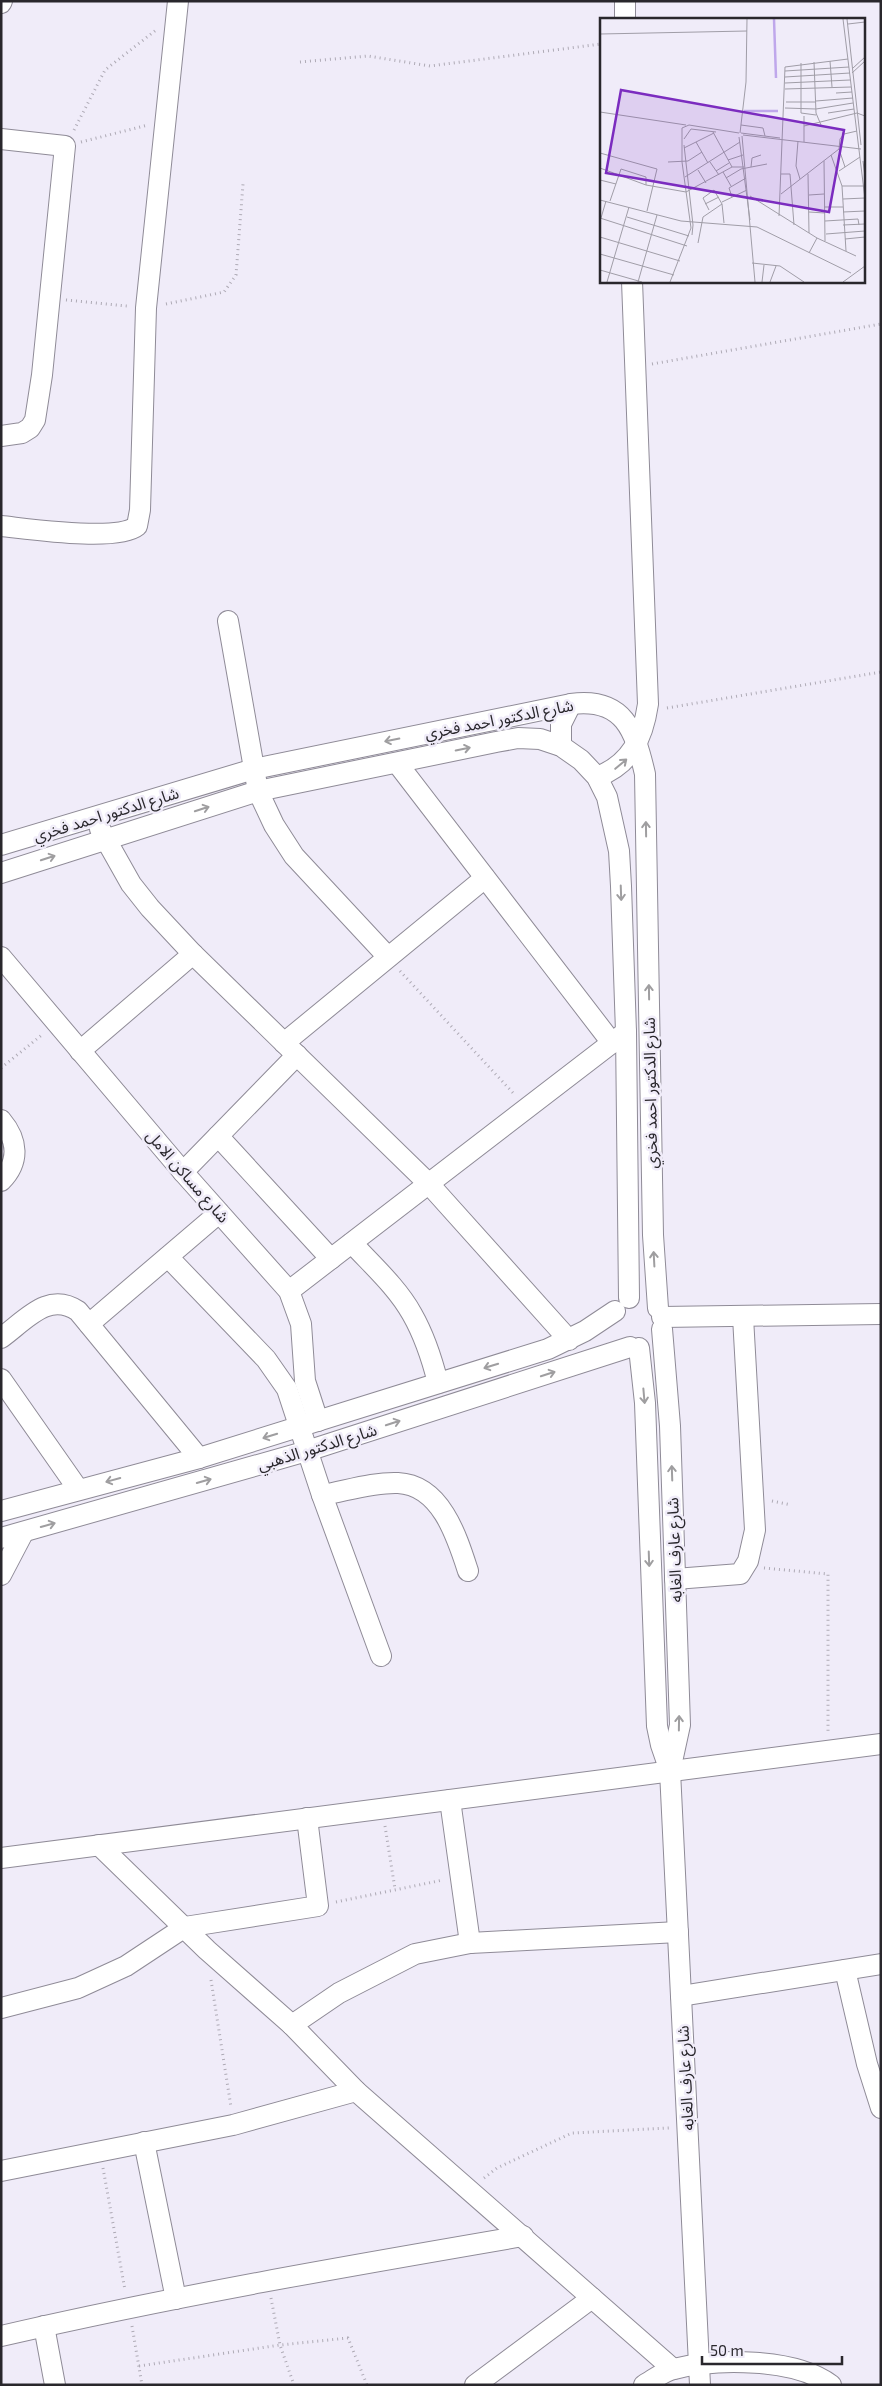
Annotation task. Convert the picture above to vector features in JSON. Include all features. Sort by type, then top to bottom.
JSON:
[{"type":"street","points":[[625,1],[625,18]]},
{"type":"street","points":[[1,526],[102,534],[130,531],[137,526],[140,510],[146,308],[178,7]]},
{"type":"street","points":[[1,139],[65,146],[48,298],[41,383],[35,420],[30,428],[22,433],[1,436]]},
{"type":"street","points":[[597,777],[621,765],[638,744],[646,712],[632,282]]},
{"type":"street","points":[[228,621],[258,791],[274,825],[294,856],[388,957]]},
{"type":"street","name":"شارع الدكتور احمد فخري","points":[[1,845],[254,769],[571,704],[593,703],[613,710],[624,719],[632,730],[638,744],[645,774],[652,1216],[661,1318]]},
{"type":"street","points":[[561,746],[561,724],[571,704]]},
{"type":"street","name":"شارع الدكتور احمد فخري","points":[[1,873],[258,791],[518,738],[540,740],[561,746],[581,760],[597,777],[607,797],[619,852],[619,1037],[630,1261],[622,1305]]},
{"type":"street","points":[[289,1291],[619,1037],[485,878],[397,763]]},
{"type":"street","points":[[95,818],[105,840],[136,890],[193,954],[428,1184],[569,1340]]},
{"type":"street","points":[[183,1172],[218,1136],[291,1049],[388,957],[485,878]]},
{"type":"street","points":[[80,1051],[193,954]]},
{"type":"street","name":"شارع مساكن الامل","points":[[1,957],[183,1172],[289,1291],[301,1324],[306,1381],[318,1421]]},
{"type":"street","points":[[1,1120],[14,1140],[16,1151],[14,1163],[9,1174],[1,1181]]},
{"type":"street","points":[[218,1136],[331,1258]]},
{"type":"street","points":[[89,1324],[220,1213]]},
{"type":"street","points":[[352,1243],[397,1292],[411,1312],[428,1351],[438,1383]]},
{"type":"street","points":[[168,1257],[278,1374],[287,1389],[322,1495],[381,1656]]},
{"type":"street","points":[[640,1297],[650,1300],[661,1318],[657,1339],[649,1345],[635,1347],[616,1337],[613,1328],[622,1305],[640,1297]]},
{"type":"street","points":[[1,1338],[42,1308],[54,1302],[67,1304],[78,1311],[199,1458]]},
{"type":"street","name":"شارع الدكتور الذهبي","points":[[1,1511],[199,1458],[569,1340],[622,1305]]},
{"type":"street","points":[[661,1318],[881,1314]]},
{"type":"street","points":[[675,1579],[740,1574],[746,1566],[752,1548],[755,1530],[755,1497],[743,1317]]},
{"type":"street","name":"شارع عارف الغابه","points":[[661,1318],[670,1426],[680,1725],[670,1771],[699,2375]]},
{"type":"street","name":"شارع عارف الغابه","points":[[635,1347],[645,1403],[657,1726],[670,1771]]},
{"type":"street","name":"شارع الدكتور الذهبي","points":[[1,1538],[307,1451],[635,1347]]},
{"type":"street","points":[[1,1379],[78,1490]]},
{"type":"street","points":[[322,1495],[385,1484],[411,1485],[421,1490],[442,1510],[452,1526],[468,1571]]},
{"type":"street","points":[[1,1575],[23,1533]]},
{"type":"street","points":[[1,1858],[881,1744]]},
{"type":"street","points":[[450,1800],[470,1943]]},
{"type":"street","points":[[1,2008],[78,1988],[133,1962],[185,1927],[318,1906],[307,1818]]},
{"type":"street","points":[[99,1845],[185,1927],[206,1950],[292,2025],[356,2091],[673,2369],[699,2375],[775,2363],[812,2374],[831,2385]]},
{"type":"street","points":[[292,2025],[339,1993],[398,1960],[415,1954],[470,1943],[678,1932]]},
{"type":"street","points":[[682,1996],[881,1964]]},
{"type":"street","points":[[844,1970],[867,2064],[881,2108]]},
{"type":"street","points":[[1,2171],[233,2125],[356,2091]]},
{"type":"street","points":[[144,2142],[176,2299]]},
{"type":"street","points":[[1,2336],[128,2307],[523,2236]]},
{"type":"street","points":[[475,2385],[592,2298]]},
{"type":"street","points":[[44,2326],[55,2385]]},
{"type":"street","points":[[644,2385],[673,2369]]},
{"type":"path","points":[[65,146],[105,70],[178,7]]},
{"type":"path","points":[[300,62],[368,56],[430,66],[600,44]]},
{"type":"path","points":[[65,146],[166,121]]},
{"type":"path","points":[[48,298],[146,308],[224,292],[236,275],[242,184]]},
{"type":"path","points":[[634,367],[881,324]]},
{"type":"path","points":[[646,712],[881,672]]},
{"type":"path","points":[[388,957],[527,1108]]},
{"type":"path","points":[[1,1068],[57,1023]]},
{"type":"path","points":[[746,1566],[828,1574],[828,1751]]},
{"type":"path","points":[[383,1808],[395,1889]]},
{"type":"path","points":[[318,1906],[461,1876]]},
{"type":"path","points":[[211,1979],[233,2125]]},
{"type":"path","points":[[470,2190],[497,2168],[572,2133],[688,2127]]},
{"type":"path","points":[[100,2151],[142,2385]]},
{"type":"path","points":[[267,2281],[280,2345],[294,2385]]},
{"type":"path","points":[[139,2366],[280,2345],[348,2338],[368,2385]]}]
